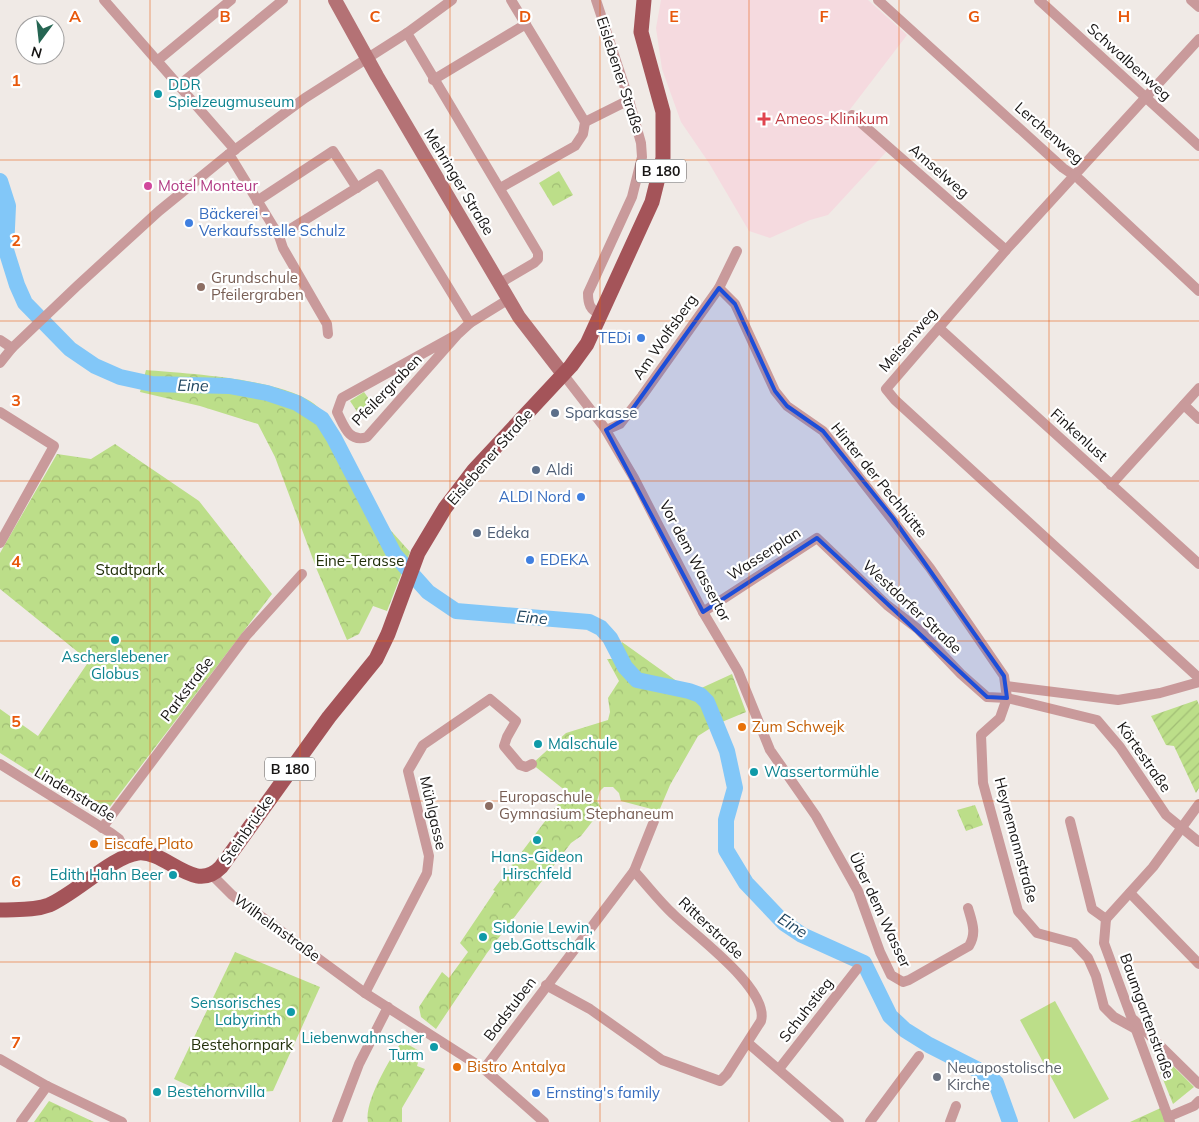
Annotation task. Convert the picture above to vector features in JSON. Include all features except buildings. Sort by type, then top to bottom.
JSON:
[{"type":"main road","name":"Mehringer Straße","points":[[335,0],[366,57],[531,334],[563,374]]},
{"type":"main road","name":"Eislebener Straße","points":[[372,666],[384,645],[416,558],[430,532],[466,480],[583,351],[652,202],[664,158],[663,112],[641,32],[644,0]]},
{"type":"main road","name":"Steinbrücke","points":[[212,875],[221,867],[329,717],[372,666]]},
{"type":"main road","points":[[0,910],[29,910],[50,904],[127,856],[145,854],[197,877],[212,875]]},
{"type":"street","points":[[104,0],[232,152],[326,324],[328,334]]},
{"type":"street","points":[[157,61],[231,0]]},
{"type":"street","points":[[178,86],[283,0]]},
{"type":"street","points":[[0,363],[12,348],[159,211],[232,152],[305,98],[406,33],[452,0]]},
{"type":"street","points":[[500,188],[575,146],[583,134],[585,122],[511,0]]},
{"type":"street","name":"Eislebener Straße","points":[[596,0],[642,143],[640,171],[632,197],[588,293],[588,302],[591,308],[600,314]]},
{"type":"street","name":"Lerchenweg","points":[[878,0],[1074,175],[1199,290]]},
{"type":"street","name":"Schwalbenweg","points":[[1039,0],[1199,146]]},
{"type":"street","points":[[1191,0],[1199,7]]},
{"type":"street","points":[[433,80],[526,24]]},
{"type":"street","points":[[406,33],[538,253],[538,259],[500,283]]},
{"type":"street","name":"Meisenweg","points":[[1199,39],[1006,250],[886,389],[895,400],[1199,678]]},
{"type":"street","points":[[585,122],[629,100]]},
{"type":"street","name":"Amselweg","points":[[852,114],[1006,250]]},
{"type":"street","points":[[257,200],[333,150],[357,188]]},
{"type":"street","points":[[279,236],[380,174],[470,323]]},
{"type":"street","name":"Am Wolfsberg","points":[[606,430],[620,424],[626,418],[719,288],[737,251]]},
{"type":"street","name":"Hinter der Pechhütte","points":[[719,288],[734,304],[776,391],[786,406],[824,431],[893,518],[1004,676],[1006,698]]},
{"type":"street","name":"Pfeilergraben","points":[[458,334],[342,398],[337,412],[352,438],[356,440],[367,437],[458,334],[470,323],[510,299]]},
{"type":"street","name":"Finkenlust","points":[[939,328],[1199,564]]},
{"type":"street","points":[[0,340],[12,348]]},
{"type":"street","name":"Vor dem Wassertor","points":[[563,374],[606,430],[634,478],[703,612],[738,671],[760,729],[784,771]]},
{"type":"street","points":[[1111,485],[1199,388]]},
{"type":"street","points":[[1184,405],[1199,418]]},
{"type":"street","points":[[0,412],[54,446],[0,543]]},
{"type":"street","name":"Wasserplan","points":[[703,612],[817,538]]},
{"type":"street","name":"Westdorfer Straße","points":[[817,538],[887,605],[918,629],[961,674],[987,697]]},
{"type":"street","name":"Parkstraße","points":[[102,828],[246,636],[302,574]]},
{"type":"street","points":[[1006,686],[1118,700],[1160,693],[1199,682]]},
{"type":"street","name":"Körtestraße","points":[[987,697],[1006,698],[1097,720],[1120,747],[1166,815],[1183,826],[1199,842]]},
{"type":"street","name":"Heynemannstraße","points":[[1006,698],[1000,718],[981,735],[983,783],[1018,911],[1037,933],[1074,943],[1088,958],[1096,976],[1104,1007],[1114,1017],[1135,1024]]},
{"type":"street","name":"Mühlgasse","points":[[365,994],[427,873],[429,862],[408,771],[423,745],[490,700],[516,721],[507,736],[504,746],[520,765],[526,767],[532,764]]},
{"type":"street","name":"Lindenstraße","points":[[0,764],[119,839],[127,856]]},
{"type":"street","name":"Über dem Wasser","points":[[784,771],[816,816],[858,891],[880,952],[891,975],[903,982],[969,946],[974,938],[974,928],[968,908]]},
{"type":"street","points":[[1070,821],[1092,909],[1106,918],[1153,867],[1199,804]]},
{"type":"street","name":"Badstuben","points":[[484,1069],[634,871],[656,816]]},
{"type":"street","name":"Ritterstraße","points":[[634,871],[674,916],[726,960],[749,989],[762,1011],[761,1021],[748,1043]]},
{"type":"street","name":"Wilhelmstraße","points":[[212,875],[232,894],[365,994],[422,1028],[484,1069],[544,1122]]},
{"type":"street","points":[[1130,894],[1199,964]]},
{"type":"street","name":"Baumgartenstraße","points":[[1106,918],[1104,943],[1169,1120]]},
{"type":"street","name":"Schuhstieg","points":[[779,1069],[857,969]]},
{"type":"street","points":[[546,985],[595,1012],[662,1060],[720,1081],[748,1043],[839,1122]]},
{"type":"street","points":[[337,1122],[360,1064],[388,1007]]},
{"type":"street","points":[[1135,1024],[1199,1084]]},
{"type":"street","points":[[870,1122],[919,1056]]},
{"type":"street","points":[[0,1060],[47,1086],[122,1122]]},
{"type":"street","points":[[21,1122],[47,1086]]},
{"type":"street","points":[[1169,1120],[1194,1106],[1199,1101]]},
{"type":"street","points":[[950,1122],[956,1106]]},
{"type":"highlighted area","points":[[719,288],[735,304],[775,391],[787,406],[823,431],[893,518],[1004,676],[1007,698],[987,697],[817,538],[703,612],[606,430],[626,418]]},
{"type":"shaded area","name":"Ameos-Klinikum","points":[[661,0],[868,0],[907,35],[845,116],[887,151],[828,215],[810,220],[770,238],[749,231],[709,163],[681,122],[662,69],[656,28]]},
{"type":"green space","points":[[559,171],[573,195],[553,206],[539,183]]},
{"type":"green space","name":"Eine-Terasse","points":[[146,370],[215,376],[269,386],[293,393],[312,403],[325,415],[349,471],[361,493],[376,514],[410,552],[387,611],[373,606],[359,634],[347,640],[317,570],[275,457],[258,424],[200,406],[140,392]]},
{"type":"green space","points":[[364,392],[374,406],[360,416],[350,401]]},
{"type":"green space","name":"Stadtpark","points":[[115,444],[199,501],[272,594],[102,817],[0,753],[0,709],[38,736],[89,661],[0,589],[0,553],[57,454],[91,459]]},
{"type":"green space","points":[[622,642],[685,687],[697,690],[732,674],[746,712],[717,724],[698,736],[670,785],[659,811],[621,801],[619,793],[613,787],[604,787],[600,791],[597,801],[602,809],[581,836],[571,843],[487,953],[436,1029],[421,1017],[419,1007],[442,972],[449,978],[468,952],[460,943],[495,891],[493,890],[567,792],[532,764],[566,733],[608,720],[610,712],[608,698],[619,681],[607,659],[612,659]]},
{"type":"green space","points":[[1197,700],[1199,705],[1199,788],[1196,793],[1174,746],[1166,745],[1151,716]]},
{"type":"green space","points":[[975,805],[983,825],[966,831],[957,810]]},
{"type":"green space","name":"Bestehornpark","points":[[235,952],[320,987],[273,1091],[212,1096],[174,1079]]},
{"type":"green space","points":[[1055,1001],[1109,1099],[1074,1119],[1020,1020]]},
{"type":"green space","points":[[402,1041],[421,1052],[417,1066],[425,1069],[402,1108],[402,1122],[368,1122],[370,1103],[374,1092]]},
{"type":"green space","points":[[1169,1062],[1194,1087],[1173,1104],[1160,1072]]},
{"type":"green space","points":[[49,1101],[94,1122],[34,1122]]},
{"type":"green space","points":[[1165,1106],[1170,1122],[1130,1122]]},
{"type":"waterway","name":"Eine","points":[[0,181],[8,206],[6,250],[17,285],[25,303],[70,349],[95,366],[120,377],[152,384],[229,386],[267,393],[297,403],[322,419],[334,438],[394,554],[428,592],[456,611],[589,622],[601,628],[610,638],[625,667],[637,680],[700,695],[707,702],[727,751],[735,788],[726,820],[726,850],[746,883],[784,923],[802,935],[864,963],[890,1016],[905,1030],[929,1045],[988,1075],[996,1083],[1010,1122]]},
{"type":"place","name":"DDR Spielzeugmuseum","points":[[158,94]]},
{"type":"place","name":"Ameos-Klinikum","points":[[764,119]]},
{"type":"place","name":"Motel Monteur","points":[[148,186]]},
{"type":"place","name":"Bäckerei - Verkaufsstelle Schulz","points":[[189,223]]},
{"type":"place","name":"Grundschule Pfeilergraben","points":[[201,287]]},
{"type":"place","name":"TEDi","points":[[641,338]]},
{"type":"place","name":"Sparkasse","points":[[555,413]]},
{"type":"place","name":"Aldi","points":[[536,470]]},
{"type":"place","name":"ALDI Nord","points":[[581,497]]},
{"type":"place","name":"Edeka","points":[[477,533]]},
{"type":"place","name":"EDEKA","points":[[530,560]]},
{"type":"place","name":"Ascherslebener Globus","points":[[115,640]]},
{"type":"place","name":"Zum Schwejk","points":[[742,727]]},
{"type":"place","name":"Malschule","points":[[538,744]]},
{"type":"place","name":"Wassertormühle","points":[[754,772]]},
{"type":"place","name":"Europaschule Gymnasium Stephaneum","points":[[489,806]]},
{"type":"place","name":"Hans-Gideon Hirschfeld","points":[[537,840]]},
{"type":"place","name":"Eiscafe Plato","points":[[94,844]]},
{"type":"place","name":"Edith Hahn Beer","points":[[173,875]]},
{"type":"place","name":"Sidonie Lewin, geb.Gottschalk","points":[[483,937]]},
{"type":"place","name":"Sensorisches Labyrinth","points":[[291,1012]]},
{"type":"place","name":"Liebenwahnscher Turm","points":[[434,1047]]},
{"type":"place","name":"Bistro Antalya","points":[[457,1067]]},
{"type":"place","name":"Neuapostolische Kirche","points":[[937,1077]]},
{"type":"place","name":"Bestehornvilla","points":[[157,1092]]},
{"type":"place","name":"Ernsting's family","points":[[536,1093]]}]
